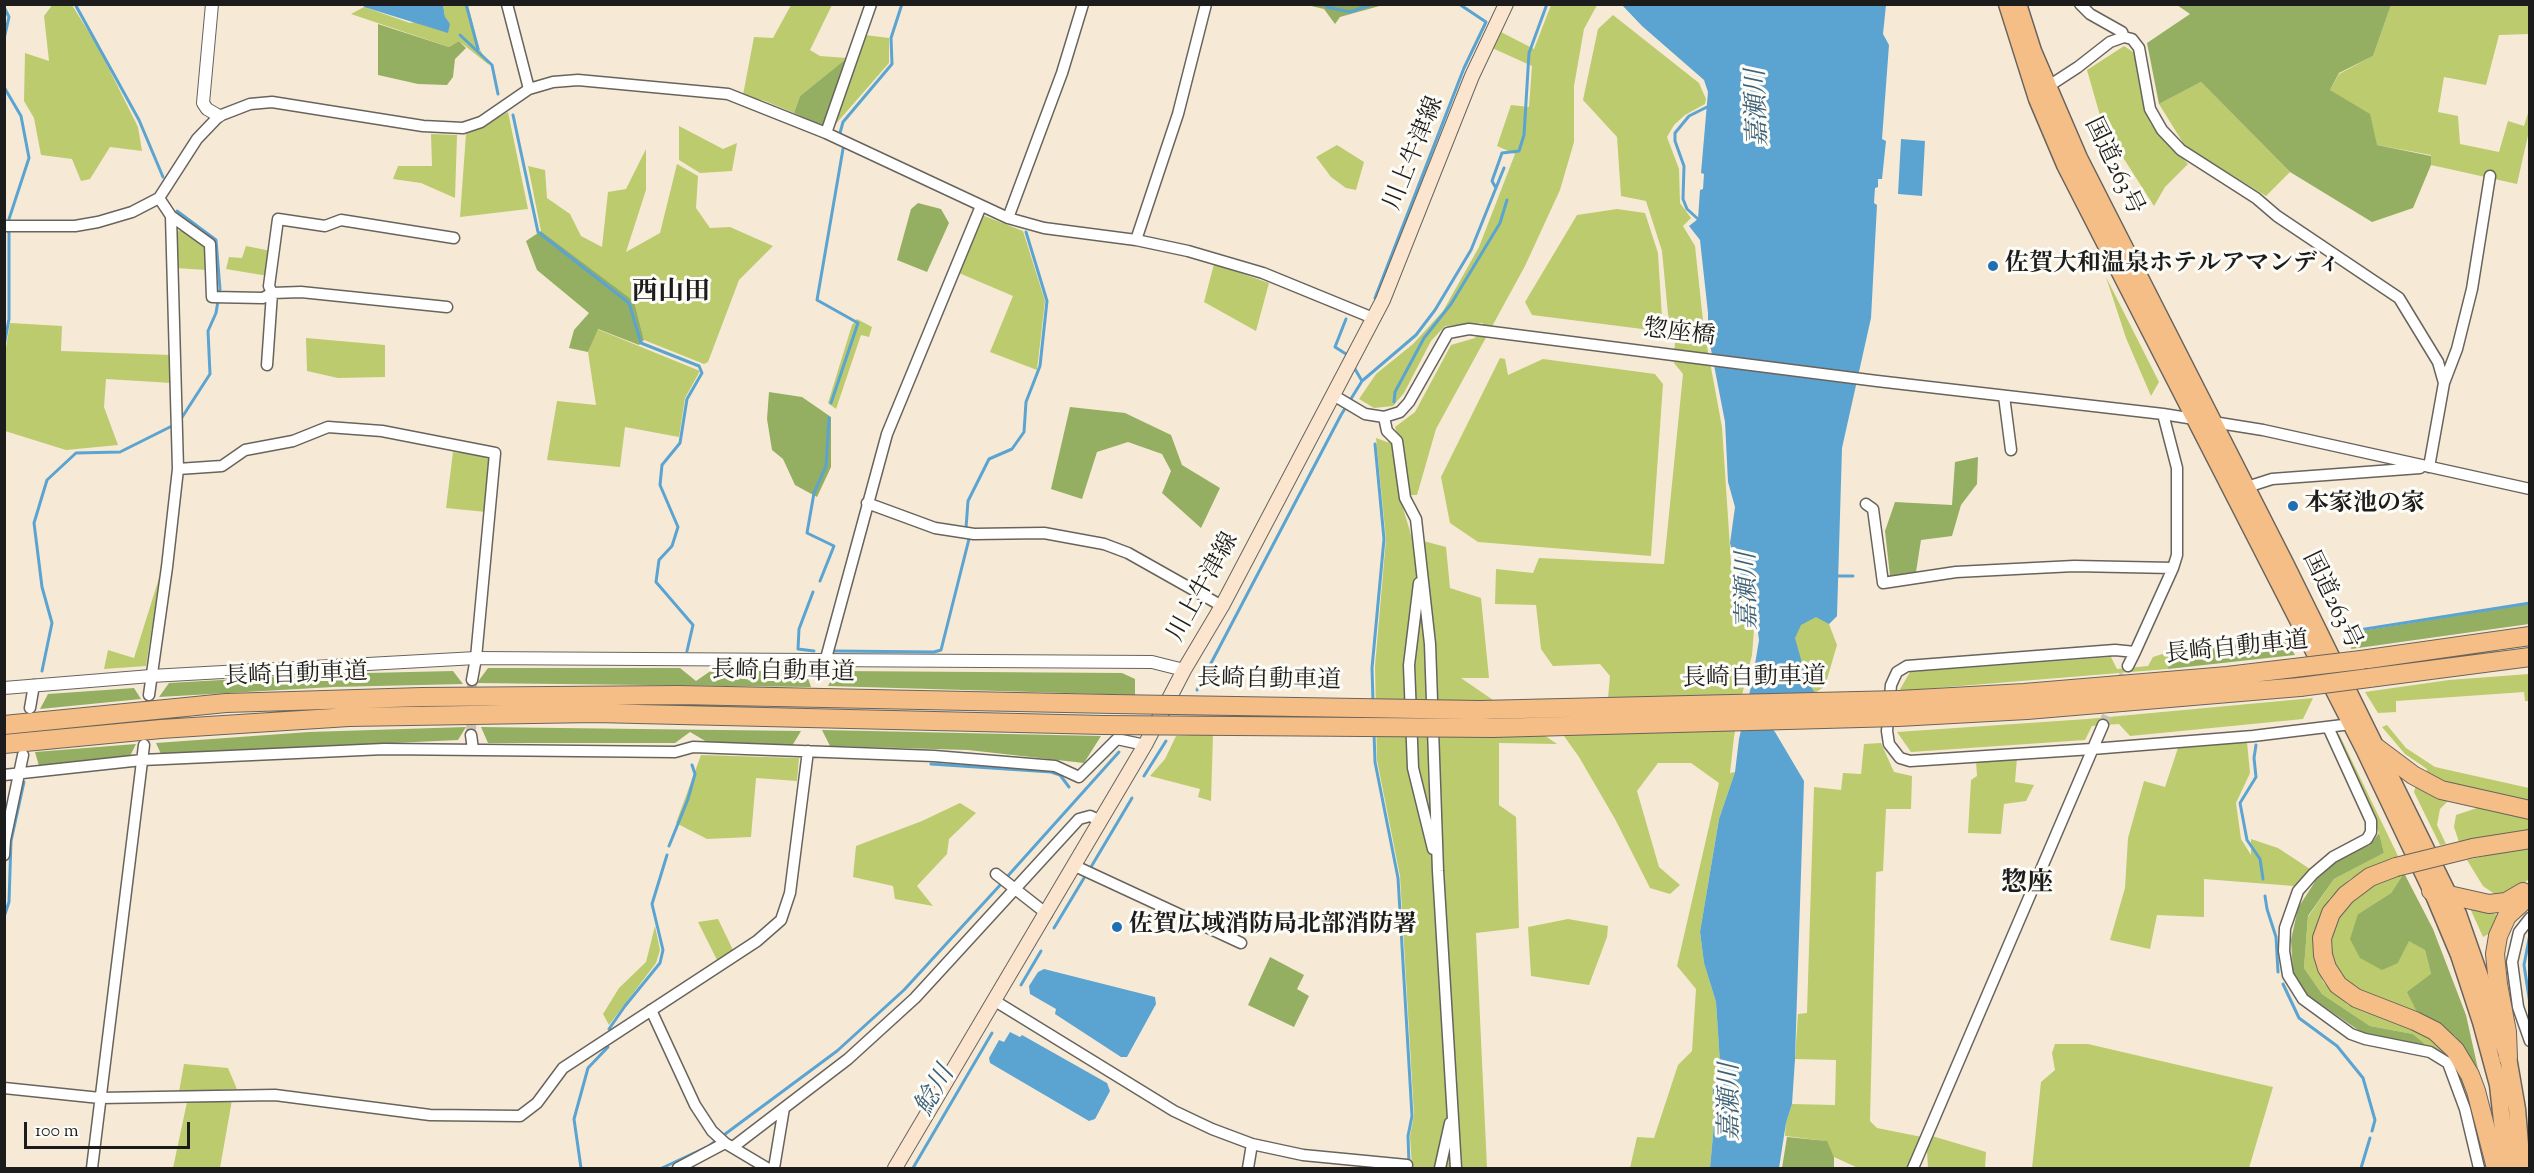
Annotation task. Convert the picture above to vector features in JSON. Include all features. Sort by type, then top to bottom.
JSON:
[{"type":"highway","name":"国道263号","points":[[2007,4],[2037,99],[2065,165],[2350,724],[2440,893],[2458,914],[2508,1057],[2517,1109],[2522,1168]]},
{"type":"highway","name":"国道263号","points":[[2018,4],[2047,84],[2079,158],[2216,424],[2377,748],[2440,893],[2481,1022],[2498,1085],[2507,1168]]},
{"type":"highway","name":"長崎自動車道","points":[[4,744],[172,728],[349,717],[595,713],[1104,725],[1492,728],[1898,709],[2080,688],[2294,668],[2529,636]]},
{"type":"highway","name":"長崎自動車道","points":[[4,724],[226,703],[422,697],[679,695],[1480,710],[2027,710],[2300,687],[2529,657]]},
{"type":"highway","points":[[2377,748],[2413,776],[2441,790],[2529,810]]},
{"type":"highway","points":[[2496,1168],[2483,1112],[2473,1083],[2455,1050],[2435,1031],[2356,998],[2338,985],[2327,968],[2323,956],[2322,938],[2331,913],[2346,895],[2370,877],[2396,867],[2473,848],[2529,839]]},
{"type":"highway","points":[[2440,893],[2472,901],[2500,903],[2529,888]]},
{"type":"highway","points":[[2508,1057],[2507,1032],[2495,954],[2498,936],[2507,916],[2529,895]]},
{"type":"main road","name":"川上牛津線","points":[[895,1168],[1145,745],[1184,670],[1222,606],[1336,397],[1383,300],[1472,76],[1506,4]]},
{"type":"street","points":[[212,4],[203,103],[207,109],[219,116]]},
{"type":"street","points":[[507,4],[529,89]]},
{"type":"street","points":[[826,133],[870,4]]},
{"type":"street","points":[[1008,218],[1062,73],[1083,4]]},
{"type":"street","points":[[1136,240],[1178,114],[1206,4]]},
{"type":"street","points":[[2080,4],[2090,14],[2122,32],[2124,37]]},
{"type":"street","points":[[2047,84],[2055,82],[2078,67],[2110,42],[2124,37],[2132,39],[2139,48],[2150,108],[2162,129],[2181,150],[2256,198],[2277,216],[2400,298],[2438,362],[2444,383]]},
{"type":"street","points":[[4,226],[75,226],[132,212],[159,198],[197,139],[219,116],[250,104],[272,102],[423,126],[462,128],[481,122],[529,89],[553,82],[578,80],[706,90],[747,100],[826,133],[1008,218],[1044,228],[1136,240],[1188,250],[1263,273],[1373,318]]},
{"type":"street","points":[[2247,487],[2272,479],[2377,473],[2429,467],[2444,383],[2457,349],[2472,289],[2490,176]]},
{"type":"street","points":[[159,198],[171,216],[210,244],[218,297],[263,298],[272,292],[301,292],[447,307]]},
{"type":"street","points":[[825,662],[887,434],[981,207]]},
{"type":"street","points":[[149,695],[178,469],[171,216]]},
{"type":"street","points":[[267,365],[272,292],[269,286],[278,219],[325,226],[341,220],[454,238]]},
{"type":"street","name":"惣座橋","points":[[1384,417],[1400,412],[1409,402],[1448,333],[1475,329],[1877,381],[2163,414],[2263,430],[2529,489]]},
{"type":"street","points":[[2004,396],[2011,450]]},
{"type":"street","points":[[1336,397],[1365,414],[1384,417],[1387,431],[1397,441],[1405,498],[1416,519],[1430,644],[1438,871],[1454,1105],[1456,1168]]},
{"type":"street","points":[[2128,666],[2177,555],[2176,468],[2163,414]]},
{"type":"street","points":[[178,469],[222,466],[244,450],[293,441],[328,427],[382,431],[495,453],[472,680]]},
{"type":"street","points":[[867,503],[935,528],[964,533],[1044,533],[1104,544],[1128,553],[1222,606]]},
{"type":"street","points":[[1866,504],[1873,509],[1883,583],[1968,571],[2074,566],[2173,568]]},
{"type":"street","points":[[1421,565],[1409,665],[1413,768],[1438,871]]},
{"type":"street","points":[[2135,652],[2115,650],[1907,666],[1897,672],[1891,685],[1887,731],[1889,744],[1900,758],[1910,760],[2253,736],[2350,724]]},
{"type":"street","points":[[4,688],[151,676],[476,658],[825,662],[1152,662],[1184,670]]},
{"type":"street","points":[[30,708],[34,685]]},
{"type":"street","points":[[1913,1168],[2103,724]]},
{"type":"street","points":[[2328,727],[2371,821],[2371,832],[2367,839],[2333,857],[2298,891],[2285,928],[2284,951],[2288,975],[2303,999],[2351,1034],[2365,1040],[2430,1052],[2448,1063],[2464,1109],[2479,1168]]},
{"type":"street","points":[[471,735],[473,749]]},
{"type":"street","points":[[4,775],[142,760],[384,749],[675,752],[693,747],[934,756],[1055,766],[1078,777],[1117,739],[1145,745]]},
{"type":"street","points":[[92,1168],[144,745]]},
{"type":"street","points":[[4,1088],[100,1098],[275,1095],[430,1115],[520,1116],[537,1103],[563,1068],[757,941],[781,920],[790,893],[808,751]]},
{"type":"street","points":[[4,855],[5,840],[23,755]]},
{"type":"street","points":[[678,1168],[729,1145],[784,1108],[848,1059],[915,998],[1013,888],[1079,819],[1090,816],[1101,821]]},
{"type":"street","points":[[1075,866],[1241,944]]},
{"type":"street","points":[[996,874],[1047,914]]},
{"type":"street","points":[[2529,918],[2519,932],[2512,962],[2518,1007],[2529,1041]]},
{"type":"street","points":[[994,1001],[1174,1111],[1212,1129],[1252,1144],[1303,1155],[1407,1165]]},
{"type":"street","points":[[651,1010],[695,1105],[712,1131],[729,1145],[767,1168]]},
{"type":"street","points":[[1440,1168],[1454,1105]]},
{"type":"street","points":[[774,1168],[784,1108]]},
{"type":"street","points":[[1248,1168],[1252,1144]]},
{"type":"green space","points":[[53,4],[72,5],[98,47],[138,127],[142,151],[110,147],[90,179],[81,181],[72,159],[41,155],[34,118],[24,101],[25,53],[49,61],[44,16]]},
{"type":"green space","points":[[443,5],[468,5],[479,48],[489,65],[459,41],[449,47],[351,14],[364,7],[410,23],[445,17]]},
{"type":"green space","points":[[791,5],[832,5],[810,50],[820,56],[847,58],[800,96],[794,113],[743,95],[754,37],[773,38]]},
{"type":"green space","points":[[1307,5],[1383,5],[1340,17],[1335,24],[1324,9]]},
{"type":"green space","points":[[1551,5],[1597,5],[1584,29],[1574,86],[1574,142],[1560,190],[1525,266],[1436,429],[1417,495],[1399,495],[1412,538],[1446,547],[1450,588],[1481,598],[1489,678],[1461,678],[1557,744],[1499,743],[1499,805],[1516,817],[1519,928],[1476,933],[1487,1168],[1412,1168],[1410,1136],[1414,1115],[1400,876],[1377,760],[1375,666],[1386,539],[1376,438],[1401,447],[1395,427],[1415,412],[1451,345],[1475,338],[1483,323],[1445,326],[1431,341],[1404,393],[1393,406],[1374,408],[1359,399],[1376,374],[1413,344],[1443,311],[1479,247],[1515,154],[1497,146],[1511,105],[1529,107],[1532,66],[1490,47],[1499,31],[1534,49]]},
{"type":"green space","points":[[2177,5],[2391,5],[2373,56],[2339,73],[2330,90],[2370,114],[2377,145],[2431,156],[2431,165],[2413,208],[2372,222],[2290,172],[2201,82],[2159,104],[2147,43],[2190,14]]},
{"type":"green space","points":[[2391,5],[2529,5],[2529,34],[2499,35],[2486,85],[2444,77],[2438,112],[2458,116],[2460,144],[2499,152],[2508,121],[2524,126],[2529,110],[2529,131],[2517,184],[2431,165],[2431,155],[2377,145],[2330,90],[2339,74],[2373,56]]},
{"type":"green space","points":[[1613,15],[1699,83],[1706,99],[1705,104],[1685,115],[1674,125],[1667,137],[1679,169],[1680,203],[1691,218],[1683,226],[1695,246],[1704,330],[1722,427],[1732,578],[1754,629],[1752,655],[1734,737],[1730,773],[1735,772],[1719,819],[1700,932],[1704,963],[1716,1002],[1720,1063],[1713,1090],[1714,1124],[1710,1168],[1630,1168],[1637,1137],[1654,1138],[1678,1065],[1692,1051],[1696,989],[1677,966],[1719,783],[1691,763],[1658,763],[1637,791],[1659,867],[1680,885],[1670,894],[1650,888],[1615,819],[1579,757],[1564,736],[1521,699],[1608,698],[1610,676],[1600,664],[1553,666],[1541,649],[1536,605],[1495,604],[1496,569],[1533,573],[1539,558],[1664,564],[1683,374],[1674,363],[1675,340],[1668,314],[1662,251],[1646,201],[1621,196],[1617,137],[1583,100],[1598,29]]},
{"type":"green space","points":[[378,24],[449,47],[459,41],[466,48],[455,59],[453,77],[447,85],[418,84],[378,75]]},
{"type":"green space","points":[[865,35],[889,38],[889,63],[834,126]]},
{"type":"green space","points":[[2124,46],[2136,54],[2150,123],[2188,164],[2165,187],[2154,206],[2103,126],[2087,70]]},
{"type":"green space","points":[[847,58],[823,127],[794,113],[800,96]]},
{"type":"green space","points":[[2201,82],[2290,172],[2266,196],[2185,146],[2159,104]]},
{"type":"green space","points":[[508,112],[528,209],[460,217],[466,134]]},
{"type":"green space","points":[[679,126],[723,149],[737,143],[732,171],[700,173],[679,160]]},
{"type":"green space","points":[[431,134],[457,135],[455,198],[421,183],[393,179],[398,166],[432,166]]},
{"type":"green space","points":[[1337,145],[1364,162],[1356,190],[1346,188],[1331,177],[1316,157]]},
{"type":"green space","points":[[646,149],[646,190],[626,252],[660,233],[677,164],[698,176],[696,208],[710,228],[730,227],[773,246],[739,280],[708,362],[704,364],[644,340],[634,301],[541,231],[528,166],[545,170],[547,198],[570,214],[581,236],[602,247],[608,192],[626,189]]},
{"type":"green space","points":[[918,203],[941,209],[949,223],[927,272],[897,260],[911,209]]},
{"type":"green space","points":[[1617,209],[1645,213],[1658,253],[1662,318],[1658,331],[1532,315],[1525,302],[1577,215]]},
{"type":"green space","points":[[982,215],[1023,231],[1045,301],[1037,370],[990,352],[1013,296],[959,273]]},
{"type":"green space","points":[[182,230],[204,247],[207,270],[175,268],[175,232]]},
{"type":"green space","points":[[541,231],[634,301],[644,340],[639,345],[598,329],[588,352],[569,348],[574,330],[589,313],[537,270],[526,241]]},
{"type":"green space","points":[[246,246],[271,251],[268,276],[226,269],[229,257],[242,258]]},
{"type":"green space","points":[[1214,264],[1269,283],[1256,331],[1204,302]]},
{"type":"green space","points":[[2106,277],[2159,382],[2151,396],[2126,338]]},
{"type":"green space","points":[[857,319],[872,327],[869,337],[861,335],[836,409],[828,403],[852,325]]},
{"type":"green space","points":[[10,323],[62,326],[61,351],[171,355],[172,383],[106,379],[104,407],[118,445],[66,450],[5,431],[5,354]]},
{"type":"green space","points":[[597,329],[700,371],[685,398],[679,437],[625,427],[620,467],[547,460],[557,401],[596,405],[588,352]]},
{"type":"green space","points":[[306,338],[385,345],[385,377],[338,378],[307,371]]},
{"type":"green space","points":[[1500,358],[1505,359],[1508,375],[1543,359],[1655,374],[1663,384],[1651,556],[1478,542],[1450,523],[1441,477]]},
{"type":"green space","points":[[769,392],[802,397],[831,417],[831,467],[817,497],[795,485],[783,459],[772,450],[767,419]]},
{"type":"green space","points":[[1070,407],[1125,413],[1171,435],[1182,465],[1220,488],[1201,528],[1162,493],[1171,471],[1162,454],[1128,442],[1097,452],[1082,499],[1051,489]]},
{"type":"green space","points":[[453,452],[490,456],[486,512],[446,508]]},
{"type":"green space","points":[[1978,457],[1977,484],[1961,505],[1952,536],[1921,540],[1916,572],[1890,576],[1885,531],[1895,502],[1952,505],[1955,462]]},
{"type":"green space","points":[[160,575],[146,666],[104,669],[108,650],[134,658]]},
{"type":"green space","points":[[2529,604],[2529,624],[2351,649],[2355,632]]},
{"type":"green space","points":[[1831,607],[1837,616],[1829,624],[1837,645],[1825,686],[1815,693],[1816,740],[1785,635],[1794,622]]},
{"type":"green space","points":[[2285,639],[2295,655],[2168,669],[2169,652]]},
{"type":"green space","points":[[2169,652],[2168,669],[1899,691],[1910,672],[2111,657],[2117,669],[2148,666],[2153,657]]},
{"type":"green space","points":[[488,668],[680,668],[696,681],[712,670],[806,672],[811,687],[477,683]]},
{"type":"green space","points":[[453,671],[463,684],[333,687],[159,697],[169,683],[325,674]]},
{"type":"green space","points":[[836,671],[1122,673],[1135,679],[1135,695],[828,686]]},
{"type":"green space","points":[[2529,674],[2529,701],[2525,701],[2524,692],[2396,701],[2396,712],[2378,713],[2365,692],[2449,680]]},
{"type":"green space","points":[[134,688],[141,699],[40,709],[48,694]]},
{"type":"green space","points":[[2313,698],[2303,719],[2130,736],[2119,724],[2092,726],[2085,740],[1911,752],[1897,732],[2087,719]]},
{"type":"green space","points":[[2387,725],[2406,748],[2435,767],[2529,788],[2529,804],[2449,785],[2426,774],[2427,769],[2405,754],[2382,727]]},
{"type":"green space","points":[[466,727],[458,740],[161,754],[156,743],[309,732]]},
{"type":"green space","points":[[481,727],[801,731],[792,746],[707,742],[690,732],[675,743],[488,743]]},
{"type":"green space","points":[[822,730],[1101,736],[1084,763],[968,750],[830,746]]},
{"type":"green space","points":[[1213,734],[1211,801],[1198,797],[1200,789],[1150,776],[1165,759],[1176,736]]},
{"type":"green space","points":[[2339,734],[2398,856],[2350,879],[2329,899],[2318,925],[2313,951],[2323,982],[2348,1005],[2414,1028],[2448,1051],[2469,1084],[2464,1089],[2453,1063],[2413,1034],[2370,1026],[2322,994],[2304,968],[2308,917],[2334,879],[2384,853],[2379,833],[2337,739]]},
{"type":"green space","points":[[2247,742],[2250,773],[2236,803],[2241,839],[2251,855],[2251,839],[2278,848],[2310,869],[2294,886],[2204,879],[2204,917],[2157,915],[2150,949],[2110,940],[2125,888],[2128,838],[2144,781],[2165,787],[2178,748]]},
{"type":"green space","points":[[1881,743],[1894,772],[1912,776],[1911,809],[1886,809],[1883,871],[1876,872],[1870,1121],[1877,1128],[1922,1137],[1907,1168],[1858,1168],[1834,1157],[1826,1141],[1785,1136],[1786,1123],[1792,1104],[1835,1105],[1836,1060],[1795,1059],[1798,1014],[1807,1013],[1814,787],[1841,790],[1843,773],[1861,774],[1864,744]]},
{"type":"green space","points":[[136,744],[130,756],[39,766],[35,752]]},
{"type":"green space","points":[[701,755],[799,758],[797,781],[756,778],[751,837],[707,839],[676,823]]},
{"type":"green space","points":[[2017,758],[2015,782],[2034,785],[2026,801],[2004,804],[2001,834],[1968,833],[1971,780],[1977,776],[1976,761]]},
{"type":"green space","points":[[2416,785],[2448,801],[2440,809],[2437,825],[2446,844],[2440,845],[2414,792]]},
{"type":"green space","points":[[960,803],[976,813],[949,839],[947,854],[917,886],[933,906],[895,899],[893,886],[853,877],[856,846],[922,821]]},
{"type":"green space","points":[[2480,807],[2529,817],[2529,832],[2459,842],[2454,827],[2456,815]]},
{"type":"green space","points":[[2379,833],[2384,853],[2334,879],[2308,916],[2304,968],[2322,994],[2370,1026],[2413,1034],[2426,1045],[2364,1034],[2307,995],[2293,973],[2291,940],[2298,908],[2316,880],[2341,857],[2370,845]]},
{"type":"green space","points":[[2529,846],[2529,879],[2511,893],[2496,895],[2483,886],[2467,860]]},
{"type":"green space","points":[[2404,873],[2391,893],[2358,914],[2398,963],[2409,940],[2425,950],[2431,974],[2418,1014],[2366,996],[2339,976],[2331,952],[2333,929],[2347,905],[2370,886]]},
{"type":"green space","points":[[2404,873],[2433,929],[2466,1015],[2478,1069],[2455,1036],[2418,1014],[2407,992],[2431,974],[2425,950],[2409,941],[2398,963],[2382,970],[2360,958],[2350,939],[2358,914],[2391,893]]},
{"type":"green space","points":[[2469,906],[2498,915],[2492,932],[2483,937]]},
{"type":"green space","points":[[718,919],[734,952],[718,962],[698,922]]},
{"type":"green space","points":[[1568,919],[1608,926],[1607,937],[1589,985],[1531,976],[1528,927]]},
{"type":"green space","points":[[655,926],[660,950],[656,963],[609,1025],[603,1014],[619,988],[646,962]]},
{"type":"green space","points":[[1270,957],[1304,975],[1297,989],[1309,996],[1294,1027],[1248,1005]]},
{"type":"green space","points":[[2055,1044],[2088,1044],[2273,1087],[2249,1168],[2032,1168],[2041,1082],[2055,1070],[2052,1053]]},
{"type":"green space","points":[[184,1064],[228,1068],[237,1089],[179,1092]]},
{"type":"green space","points":[[232,1100],[220,1168],[173,1168],[187,1102]]},
{"type":"green space","points":[[1932,1136],[1986,1152],[1985,1168],[1928,1168],[1927,1151]]},
{"type":"green space","points":[[1787,1137],[1827,1141],[1834,1157],[1834,1168],[1782,1168]]},
{"type":"water","points":[[363,5],[443,5],[445,17],[450,24],[448,33],[364,7]]},
{"type":"water","name":"嘉瀬川","points":[[1622,5],[1886,5],[1883,34],[1889,45],[1882,139],[1886,141],[1882,179],[1878,179],[1878,187],[1875,188],[1874,203],[1877,205],[1871,318],[1842,448],[1837,616],[1829,624],[1816,617],[1801,625],[1795,638],[1807,681],[1815,693],[1816,740],[1804,781],[1795,1059],[1792,1104],[1786,1123],[1779,1168],[1710,1168],[1714,1124],[1713,1090],[1720,1063],[1716,1002],[1704,963],[1700,932],[1719,819],[1735,772],[1739,739],[1759,640],[1757,625],[1739,578],[1730,543],[1735,507],[1728,482],[1725,422],[1708,334],[1700,240],[1689,226],[1698,219],[1700,190],[1703,189],[1704,174],[1701,173],[1708,92],[1704,80],[1642,26]]},
{"type":"water","points":[[1901,139],[1925,141],[1922,196],[1898,194]]},
{"type":"water","points":[[1044,969],[1155,997],[1156,1004],[1127,1057],[1121,1057],[1055,1014],[1056,1009],[1030,994],[1029,986],[1038,972]]},
{"type":"water","points":[[1010,1032],[1020,1037],[1022,1035],[1107,1083],[1110,1091],[1095,1119],[1089,1121],[990,1063],[989,1058],[999,1040],[1004,1042]]},
{"type":"pier","points":[[1818,693],[1819,741],[1808,779],[1804,781],[1775,732],[1748,699]]},
{"type":"waterway","points":[[75,4],[139,120],[163,177]]},
{"type":"waterway","points":[[466,4],[478,49]]},
{"type":"waterway","points":[[840,133],[843,122],[892,64],[891,38],[902,4]]},
{"type":"waterway","points":[[1325,4],[1327,7],[1350,12],[1373,4]]},
{"type":"waterway","points":[[1375,298],[1464,68],[1486,22],[1459,4]]},
{"type":"waterway","points":[[1496,188],[1492,181],[1502,153],[1519,151],[1524,135],[1529,53],[1547,4]]},
{"type":"waterway","points":[[4,7],[9,17],[4,39]]},
{"type":"waterway","points":[[460,35],[492,65],[498,94]]},
{"type":"waterway","points":[[4,87],[21,116],[29,158],[9,219]]},
{"type":"waterway","points":[[1698,219],[1687,209],[1683,199],[1684,166],[1675,141],[1675,133],[1689,116],[1707,107]]},
{"type":"waterway","points":[[513,115],[538,232],[629,303],[641,343],[699,366],[702,373],[687,399],[680,443],[662,465],[660,485],[678,527],[672,546],[659,560],[656,582],[693,625],[687,651]]},
{"type":"waterway","points":[[831,403],[858,323],[817,300],[843,149]]},
{"type":"waterway","points":[[1197,690],[1341,415],[1362,381],[1416,335],[1435,310],[1471,250],[1504,168]]},
{"type":"waterway","points":[[1394,402],[1395,392],[1424,338],[1451,304],[1500,223],[1507,200]]},
{"type":"waterway","points":[[177,211],[216,240],[220,289],[216,313],[208,331],[210,374],[179,422]]},
{"type":"waterway","points":[[4,346],[9,319],[9,231]]},
{"type":"waterway","points":[[966,528],[968,501],[989,459],[1012,449],[1024,432],[1026,402],[1040,366],[1047,301],[1026,232]]},
{"type":"waterway","points":[[1346,319],[1335,347],[1346,354]]},
{"type":"waterway","points":[[1355,369],[1362,381]]},
{"type":"waterway","points":[[820,581],[834,546],[807,533],[814,493],[826,466],[829,418]]},
{"type":"waterway","points":[[42,671],[52,623],[42,587],[34,523],[47,480],[76,453],[120,452],[174,425]]},
{"type":"waterway","points":[[1373,702],[1372,668],[1384,539],[1375,444]]},
{"type":"waterway","points":[[835,651],[934,652],[941,650],[969,539]]},
{"type":"waterway","points":[[1837,576],[1853,576]]},
{"type":"waterway","points":[[813,592],[799,629],[798,649],[814,651]]},
{"type":"waterway","points":[[2359,630],[2530,603]]},
{"type":"waterway","points":[[1374,733],[1375,762],[1398,878],[1412,1116],[1408,1136],[1409,1164]]},
{"type":"waterway","name":"鯰川","points":[[1144,776],[1166,741]]},
{"type":"waterway","points":[[2256,745],[2254,758],[2256,777],[2240,803],[2247,840],[2260,859],[2263,879]]},
{"type":"waterway","points":[[1006,878],[1119,752]]},
{"type":"waterway","points":[[931,764],[1051,772],[1060,775],[1069,787]]},
{"type":"waterway","points":[[669,846],[688,799],[695,774],[692,765]]},
{"type":"waterway","points":[[4,917],[9,902],[11,841],[24,782]]},
{"type":"waterway","name":"鯰川","points":[[1091,867],[1132,798]]},
{"type":"waterway","points":[[609,1029],[660,963],[663,950],[652,904],[667,855]]},
{"type":"waterway","name":"鯰川","points":[[1054,928],[1084,878]]},
{"type":"waterway","points":[[662,1168],[709,1146],[837,1051],[904,990],[1002,883]]},
{"type":"waterway","points":[[2265,896],[2276,937],[2278,972]]},
{"type":"waterway","points":[[2530,934],[2524,965],[2530,1004]]},
{"type":"waterway","name":"鯰川","points":[[1021,985],[1041,951]]},
{"type":"waterway","points":[[2283,984],[2299,1018],[2337,1046],[2363,1078],[2375,1120],[2372,1131]]},
{"type":"waterway","name":"鯰川","points":[[913,1168],[992,1033]]},
{"type":"waterway","points":[[581,1168],[574,1119],[588,1068],[608,1047]]},
{"type":"waterway","points":[[2361,1168],[2370,1138]]},
{"type":"tunnel","points":[[2103,725],[2128,666]]},
{"type":"tunnel","points":[[471,735],[472,680]]},
{"type":"place","name":"佐賀大和温泉ホテルアマンディ","points":[[1993,266]]},
{"type":"place","name":"本家池の家","points":[[2293,506]]},
{"type":"place","name":"佐賀広域消防局北部消防署","points":[[1117,927]]},
{"type":"district","name":"西山田","points":[[671,295]]},
{"type":"district","name":"惣座","points":[[2027,886]]}]
